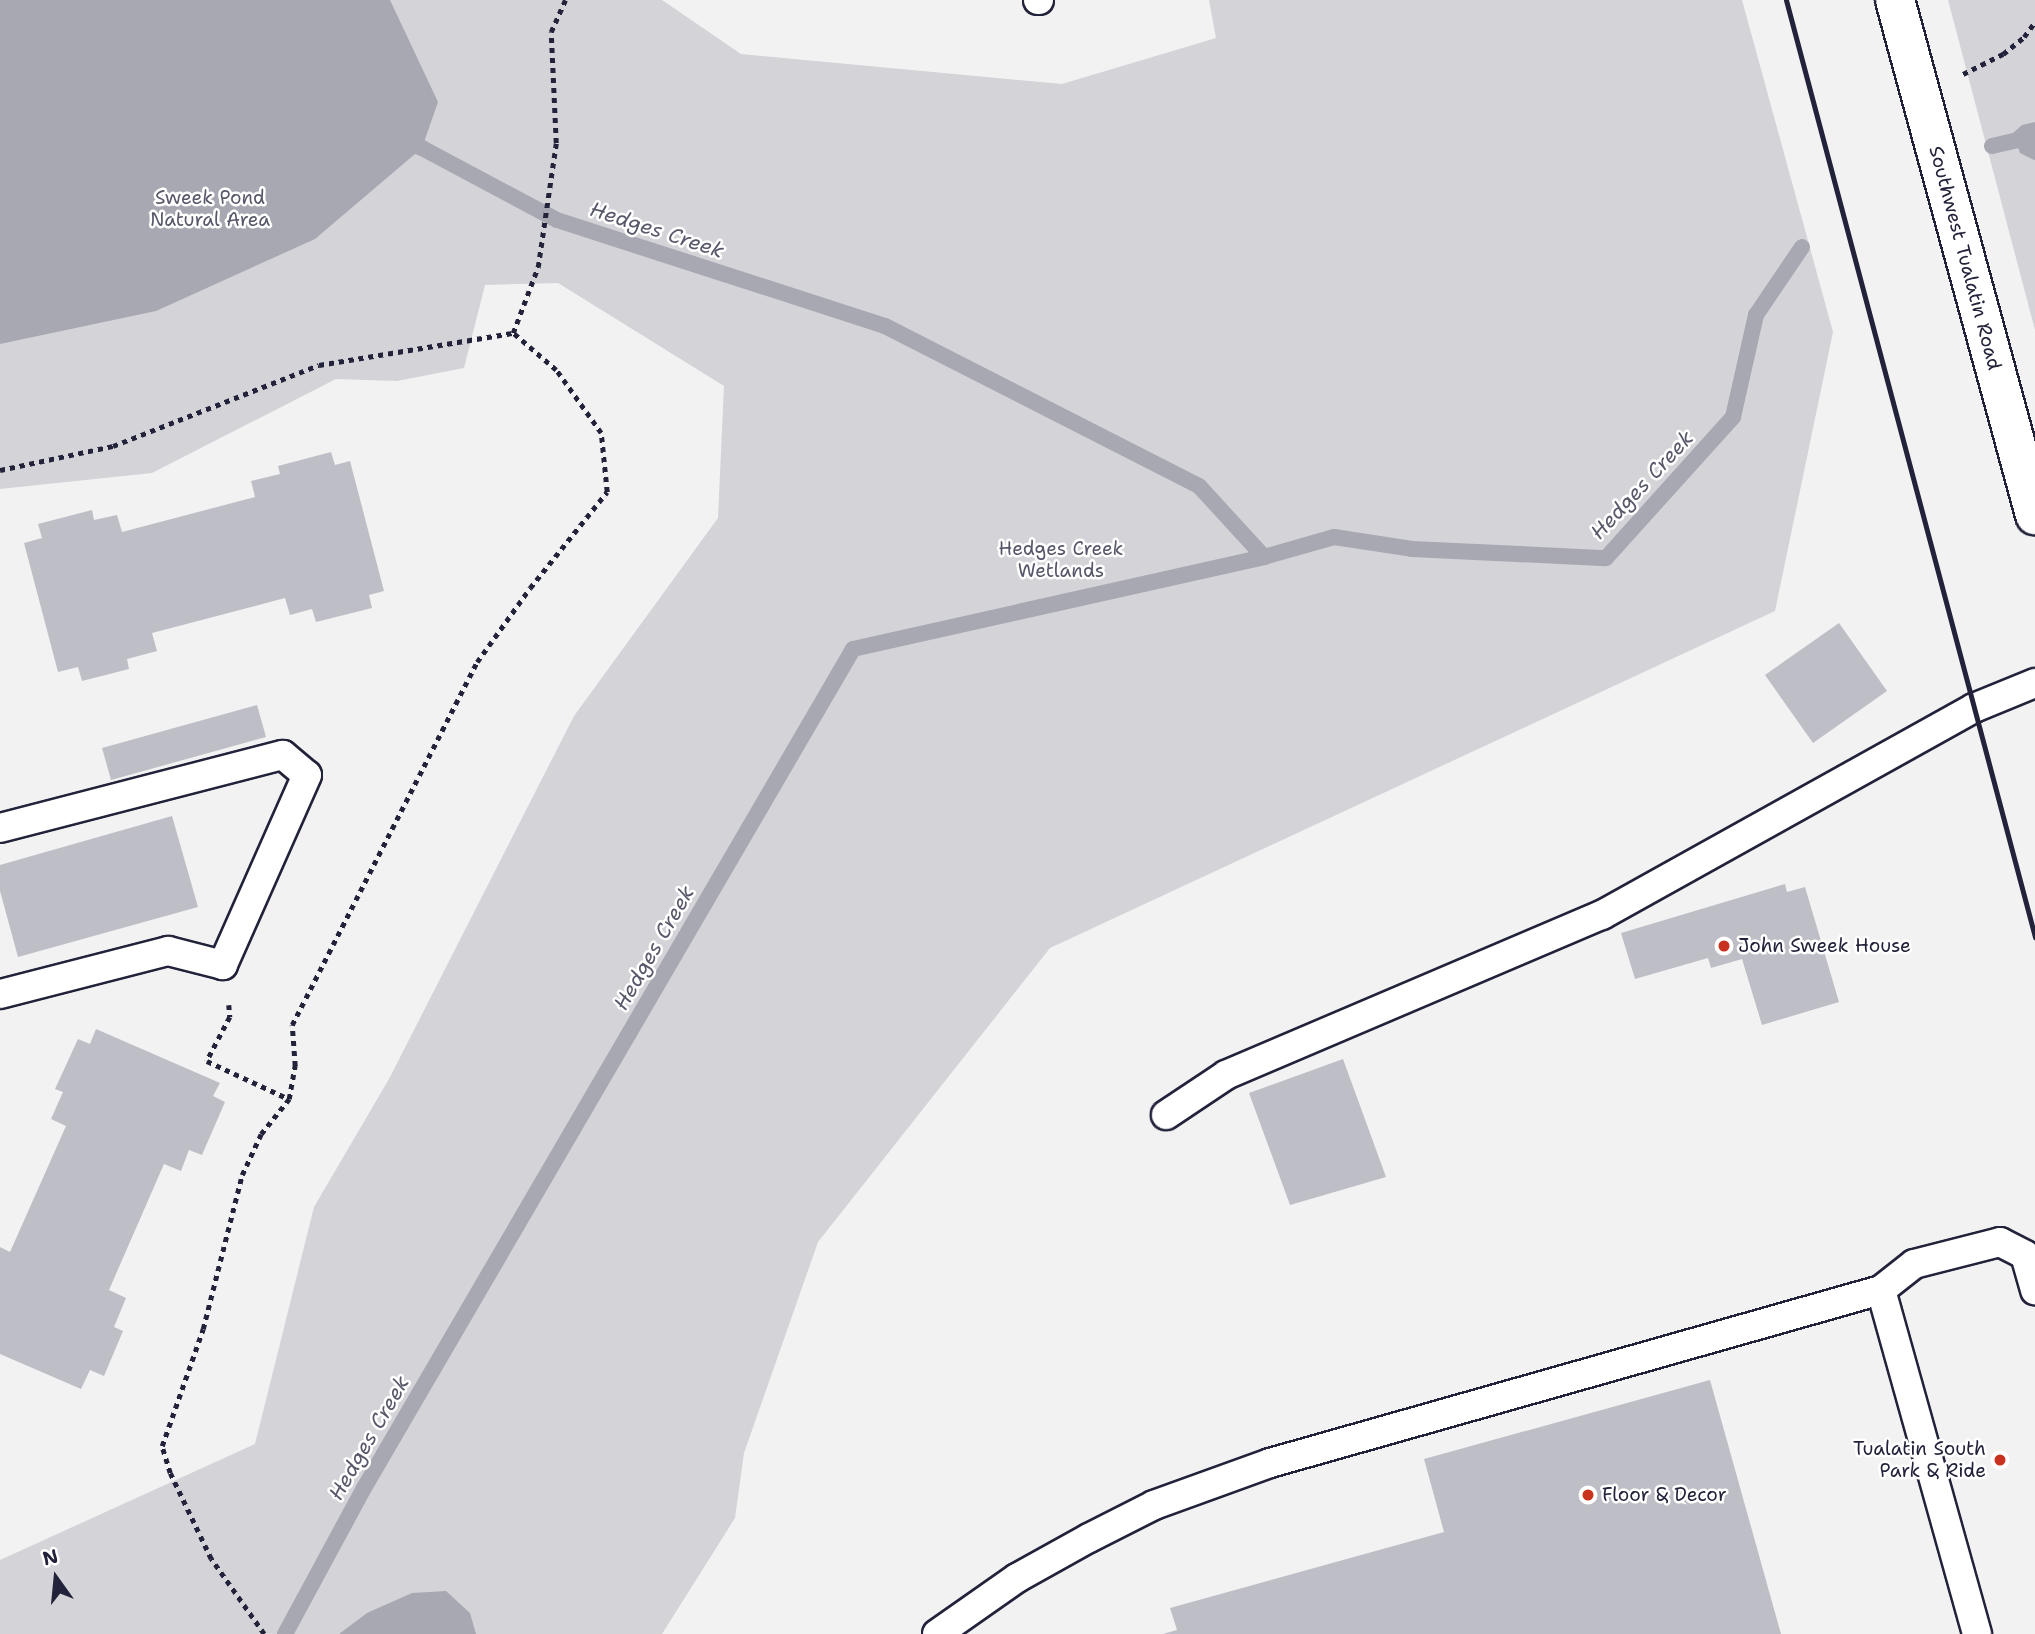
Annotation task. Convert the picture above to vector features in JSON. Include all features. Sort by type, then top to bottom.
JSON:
[{"type":"main road","name":"Southwest Tualatin Road","points":[[1895,0],[2035,515]]},
{"type":"lane","points":[[1166,1115],[1226,1075],[1602,915],[1974,708],[2035,683]]},
{"type":"lane","points":[[0,828],[283,755],[307,775],[223,965],[167,951],[0,993]]},
{"type":"lane","points":[[937,1634],[1017,1578],[1089,1538],[1154,1505],[1244,1472],[1881,1290],[1914,1264],[2000,1242],[2025,1255],[2035,1291]]},
{"type":"lane","points":[[1881,1290],[1977,1634]]},
{"type":"path","points":[[513,333],[538,267],[556,143],[551,32],[565,0]]},
{"type":"path","points":[[1919,87],[1961,75],[2003,54],[2024,37],[2035,22]]},
{"type":"path","points":[[0,470],[113,446],[319,365],[513,333]]},
{"type":"path","points":[[264,1634],[211,1559],[170,1473],[162,1446],[203,1329],[242,1175],[261,1134],[289,1099],[295,1066],[292,1025],[477,662],[530,588],[607,492],[601,433],[556,370],[513,333]]},
{"type":"path","points":[[223,965],[230,1017],[207,1061],[289,1099]]},
{"type":"green space","name":"Hedges Creek Wetlands","points":[[0,0],[662,0],[741,54],[1062,84],[1216,38],[1209,0],[1742,0],[1833,332],[1775,611],[1050,948],[818,1242],[744,1453],[735,1518],[662,1634],[0,1634],[0,1560],[255,1444],[314,1207],[389,1079],[574,716],[718,518],[724,386],[558,283],[485,285],[464,368],[397,381],[336,379],[152,473],[0,489]]},
{"type":"green space","points":[[1948,0],[2035,0],[2035,145],[2019,151],[2035,160],[2035,330]]},
{"type":"shaded area","points":[[0,0],[390,0],[438,102],[422,148],[315,239],[156,311],[0,344]]},
{"type":"shaded area","points":[[2035,122],[2034,160],[2020,153],[2013,133],[2022,125]]},
{"type":"shaded area","points":[[446,1591],[470,1613],[476,1634],[339,1634],[367,1613],[412,1593]]},
{"type":"building","points":[[331,452],[335,465],[350,461],[384,591],[369,595],[372,608],[316,622],[312,609],[290,615],[285,598],[152,633],[157,651],[127,659],[129,669],[82,681],[78,667],[58,672],[24,543],[42,538],[38,524],[92,510],[94,520],[117,515],[122,532],[255,497],[251,481],[280,474],[278,466]]},
{"type":"building","points":[[1839,623],[1887,691],[1813,743],[1765,675]]},
{"type":"building","points":[[257,705],[266,737],[111,780],[102,748]]},
{"type":"building","points":[[172,816],[198,907],[18,957],[0,891],[0,865]]},
{"type":"building","name":"John Sweek House","points":[[1785,884],[1787,892],[1805,887],[1839,1002],[1762,1025],[1742,959],[1711,968],[1708,958],[1635,979],[1621,933]]},
{"type":"building","points":[[96,1029],[220,1083],[213,1096],[225,1102],[202,1155],[189,1150],[181,1171],[164,1164],[109,1290],[126,1298],[114,1327],[123,1331],[104,1376],[90,1370],[81,1389],[0,1354],[0,1247],[10,1252],[66,1126],[51,1119],[63,1092],[55,1089],[78,1039],[90,1044]]},
{"type":"building","points":[[1343,1059],[1386,1177],[1290,1205],[1249,1093]]},
{"type":"building","name":"Floor & Decor","points":[[1710,1380],[1781,1634],[1163,1634],[1177,1630],[1170,1608],[1444,1532],[1424,1459]]},
{"type":"waterway","name":"Hedges Creek","points":[[1992,146],[2035,136]]},
{"type":"waterway","name":"Hedges Creek","points":[[402,141],[422,148],[557,220],[885,326],[1199,486],[1264,557]]},
{"type":"waterway","name":"Hedges Creek","points":[[285,1634],[364,1488],[853,649],[1264,557],[1334,537],[1412,549],[1606,558],[1733,417],[1756,315],[1802,247]]},
{"type":"railway","points":[[1786,0],[2035,937]]},
{"type":"place","name":"John Sweek House","points":[[1724,946]]},
{"type":"place","name":"Tualatin South Park & Ride","points":[[2000,1460]]},
{"type":"place","name":"Floor & Decor","points":[[1588,1495]]},
{"type":"park label","name":"Sweek Pond Natural Area","points":[[210,209]]}]
